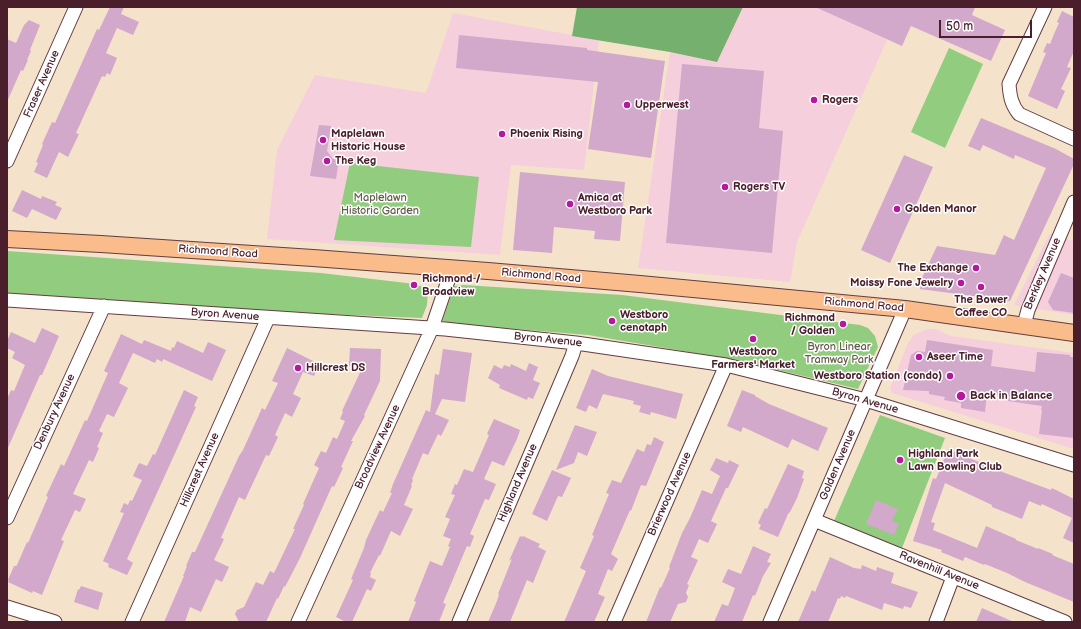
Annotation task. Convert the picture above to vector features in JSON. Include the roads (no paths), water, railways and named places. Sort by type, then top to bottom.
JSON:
[{"type":"main road","name":"Richmond Road","points":[[7,239],[452,268],[640,284],[905,308],[1074,333]]},
{"type":"street","name":"Fraser Avenue","points":[[7,161],[76,7]]},
{"type":"street","points":[[1046,7],[1010,84],[1010,97],[1013,107],[1019,114],[1074,139]]},
{"type":"street","name":"Berkley Avenue","points":[[1024,325],[1028,310],[1074,202]]},
{"type":"street","name":"Broadview Avenue","points":[[298,622],[432,328],[452,268]]},
{"type":"street","name":"Byron Avenue","points":[[7,300],[432,328],[576,343],[726,366],[866,400],[1074,465]]},
{"type":"street","name":"Denbury Avenue","points":[[7,518],[104,306]]},
{"type":"street","name":"Golden Avenue","points":[[770,622],[905,308]]},
{"type":"street","name":"Hillcrest Avenue","points":[[132,622],[268,318]]},
{"type":"street","name":"Highland Avenue","points":[[459,622],[572,356],[576,343]]},
{"type":"street","name":"Brierwood Avenue","points":[[614,622],[726,366]]},
{"type":"street","name":"Ravenhill Avenue","points":[[814,520],[1065,622]]},
{"type":"street","points":[[936,622],[953,576]]},
{"type":"street","points":[[7,607],[55,622]]},
{"type":"place","name":"Rogers","points":[[814,100]]},
{"type":"place","name":"Upperwest","points":[[627,105]]},
{"type":"place","name":"Phoenix Rising","points":[[502,134]]},
{"type":"place","name":"Maplelawn Historic House","points":[[323,140]]},
{"type":"place","name":"The Keg","points":[[327,161]]},
{"type":"place","name":"Rogers TV","points":[[725,187]]},
{"type":"place","name":"Amica at Westboro Park","points":[[570,204]]},
{"type":"place","name":"Golden Manor","points":[[897,209]]},
{"type":"place","name":"The Exchange","points":[[976,268]]},
{"type":"place","name":"Moissy Fone Jewelry","points":[[961,283]]},
{"type":"place","name":"Richmond / Broadview","points":[[414,285]]},
{"type":"place","name":"The Bower Coffee CO","points":[[981,287]]},
{"type":"place","name":"Westboro cenotaph","points":[[612,321]]},
{"type":"place","name":"Richmond / Golden","points":[[843,324]]},
{"type":"place","name":"Westboro Farmers' Market","points":[[753,339]]},
{"type":"place","name":"Aseer Time","points":[[919,357]]},
{"type":"place","name":"Hillcrest DS","points":[[298,368]]},
{"type":"place","name":"Westboro Station (condo)","points":[[950,376]]},
{"type":"place","name":"Back in Balance","points":[[961,396]]},
{"type":"place","name":"Highland Park Lawn Bowling Club","points":[[900,460]]},
{"type":"park label","name":"Maplelawn Historic Garden","points":[[380,204]]},
{"type":"park label","name":"Byron Linear Tramway Park","points":[[839,353]]}]
